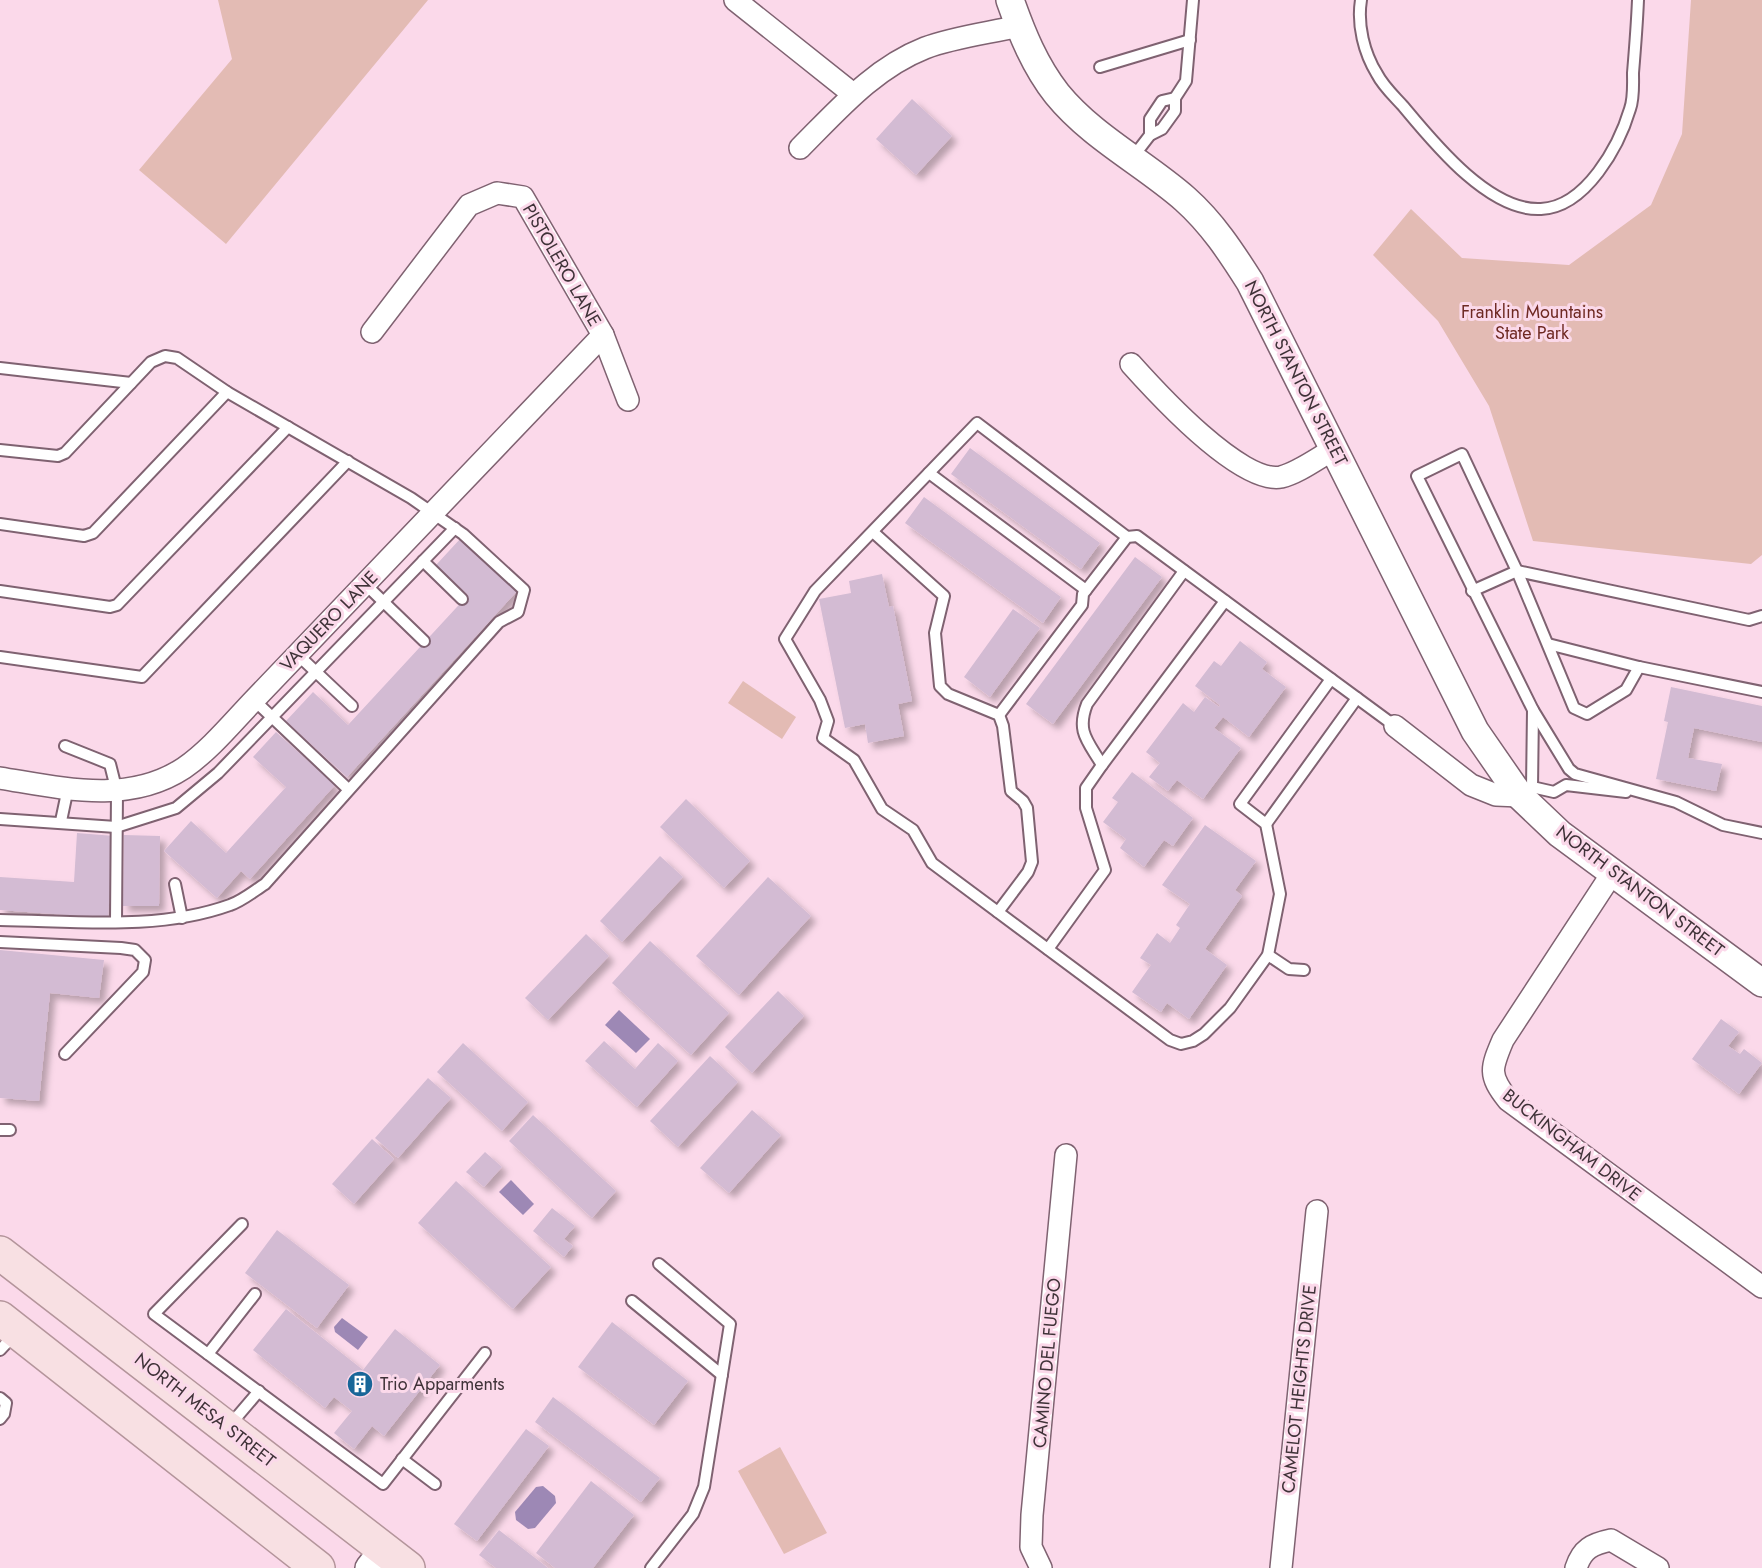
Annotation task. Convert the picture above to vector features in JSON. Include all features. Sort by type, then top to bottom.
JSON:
[{"type":"main road","name":"NORTH MESA STREET","points":[[0,1253],[228,1427],[387,1562]]},
{"type":"main road","points":[[6,1333],[318,1568]]},
{"type":"street","points":[[735,0],[853,94]]},
{"type":"street","name":"NORTH STANTON STREET","points":[[1010,0],[1035,63],[1058,94],[1090,126],[1185,199],[1228,246],[1250,282],[1475,731],[1495,764],[1526,792],[1560,834],[1762,983]]},
{"type":"street","points":[[800,148],[853,94],[889,66],[926,48],[1019,26]]},
{"type":"street","name":"PISTOLERO LANE","points":[[372,332],[469,205],[496,193],[523,197],[603,335],[628,400]]},
{"type":"street","name":"VAQUERO LANE","points":[[0,778],[68,789],[117,792],[210,764],[254,700],[603,335]]},
{"type":"street","points":[[1131,364],[1168,405],[1243,469],[1262,477],[1281,477],[1334,449]]},
{"type":"street","points":[[1395,726],[1471,785],[1496,795],[1526,792]]},
{"type":"street","name":"BUCKINGHAM DRIVE","points":[[1613,872],[1503,1040],[1492,1066],[1495,1084],[1508,1100],[1762,1287]]},
{"type":"street","name":"CAMINO DEL FUEGO","points":[[1041,1568],[1031,1547],[1032,1515],[1066,1155]]},
{"type":"street","name":"CAMELOT HEIGHTS DRIVE","points":[[1281,1568],[1317,1211]]},
{"type":"street","points":[[1576,1568],[1579,1558],[1591,1544],[1611,1540],[1658,1568]]},
{"type":"lane","points":[[1133,158],[1150,135],[1162,129],[1175,111],[1175,98],[1186,81],[1193,0]]},
{"type":"lane","points":[[1361,0],[1361,34],[1377,75],[1437,147],[1466,176],[1494,194],[1521,207],[1541,210],[1562,204],[1584,188],[1606,164],[1622,132],[1631,107],[1638,0]]},
{"type":"lane","points":[[1100,68],[1190,40]]},
{"type":"lane","points":[[1150,135],[1150,119],[1162,101],[1175,98]]},
{"type":"lane","points":[[0,450],[58,456],[65,453],[151,362],[165,356],[177,358],[227,392],[433,513],[455,528],[524,590],[519,612],[499,622],[265,884],[231,905],[182,918],[116,921],[0,920]]},
{"type":"lane","points":[[0,368],[131,383]]},
{"type":"lane","points":[[0,524],[84,536],[93,533],[227,392]]},
{"type":"lane","points":[[1331,679],[1240,804],[1266,824],[1280,894],[1268,956],[1218,1020],[1204,1034],[1193,1041],[1181,1044],[1170,1040],[932,863],[914,830],[882,809],[854,760],[823,738],[828,721],[820,700],[784,639],[816,591],[977,423],[1127,537],[1137,536],[1395,726]]},
{"type":"lane","points":[[0,591],[110,607],[117,605],[288,427]]},
{"type":"lane","points":[[1639,667],[1626,690],[1587,714],[1580,713],[1574,708],[1517,571],[1462,454],[1417,476],[1533,710],[1569,770],[1575,774],[1635,792],[1676,801],[1723,825],[1762,834]]},
{"type":"lane","points":[[0,657],[142,677],[348,461]]},
{"type":"lane","points":[[929,473],[1086,590]]},
{"type":"lane","points":[[0,819],[116,826],[176,808],[210,764],[272,717],[455,528]]},
{"type":"lane","points":[[873,532],[944,596],[935,633],[940,686],[948,694],[999,716],[1003,726],[1011,791],[1023,801],[1027,808],[1032,862],[1028,872],[998,912]]},
{"type":"lane","points":[[999,716],[1082,605],[1086,590],[1127,537]]},
{"type":"lane","points":[[423,561],[462,599]]},
{"type":"lane","points":[[1102,765],[1082,733],[1082,718],[1087,704],[1184,571]]},
{"type":"lane","points":[[1472,591],[1517,571],[1749,620],[1762,616]]},
{"type":"lane","points":[[365,584],[424,641]]},
{"type":"lane","points":[[1048,949],[1105,870],[1086,807],[1086,788],[1225,601]]},
{"type":"lane","points":[[1548,644],[1639,667],[1762,692]]},
{"type":"lane","points":[[297,655],[352,706]]},
{"type":"lane","points":[[1266,824],[1357,698]]},
{"type":"lane","points":[[254,700],[348,789]]},
{"type":"lane","points":[[1533,710],[1526,792],[1554,792],[1566,785],[1612,792],[1635,792]]},
{"type":"lane","points":[[65,747],[110,764],[117,792],[116,921]]},
{"type":"lane","points":[[61,821],[68,789]]},
{"type":"lane","points":[[175,884],[182,918]]},
{"type":"lane","points":[[0,942],[121,948],[135,950],[145,960],[143,972],[65,1054]]},
{"type":"lane","points":[[1268,956],[1289,969],[1304,970]]},
{"type":"lane","points":[[242,1224],[154,1314],[383,1484],[485,1353]]},
{"type":"lane","points":[[651,1568],[693,1514],[704,1487],[730,1324],[659,1264]]},
{"type":"lane","points":[[208,1354],[255,1294]]},
{"type":"lane","points":[[632,1301],[722,1376]]},
{"type":"lane","points":[[228,1427],[259,1391]]},
{"type":"lane","points":[[0,1398],[6,1403],[4,1414],[0,1419]]},
{"type":"lane","points":[[402,1460],[435,1484]]},
{"type":"green space","points":[[218,0],[428,0],[226,244],[139,170],[232,59]]},
{"type":"green space","name":"Franklin Mountains State Park","points":[[1691,0],[1762,0],[1762,555],[1751,564],[1533,541],[1489,406],[1438,321],[1373,255],[1411,209],[1462,258],[1569,265],[1651,205],[1682,134]]},
{"type":"green space","points":[[743,681],[796,717],[782,739],[728,703]]},
{"type":"green space","points":[[780,1447],[827,1533],[784,1554],[738,1471]]},
{"type":"shaded area","points":[[619,1010],[650,1039],[636,1053],[605,1025]]},
{"type":"shaded area","points":[[511,1180],[534,1204],[523,1215],[499,1192]]},
{"type":"shaded area","points":[[342,1318],[368,1337],[358,1350],[335,1332],[334,1327]]},
{"type":"shaded area","points":[[543,1486],[555,1496],[556,1503],[535,1528],[528,1529],[516,1520],[515,1512],[536,1487]]},
{"type":"building","points":[[912,99],[952,136],[916,175],[876,139]]},
{"type":"building","points":[[970,448],[1100,543],[1081,569],[951,474]]},
{"type":"building","points":[[924,497],[1061,597],[1043,623],[905,523]]},
{"type":"building","points":[[461,538],[518,590],[347,777],[286,721],[313,692],[348,725],[468,595],[436,565]]},
{"type":"building","points":[[1135,557],[1162,577],[1053,724],[1026,704]]},
{"type":"building","points":[[882,574],[889,607],[893,606],[912,701],[898,704],[904,736],[868,743],[865,724],[845,728],[819,599],[851,593],[849,581]]},
{"type":"building","points":[[1013,609],[1040,628],[990,697],[964,677]]},
{"type":"building","points":[[1240,641],[1267,662],[1262,669],[1286,687],[1249,737],[1223,717],[1214,728],[1241,748],[1203,799],[1177,780],[1168,791],[1149,777],[1160,763],[1146,752],[1183,703],[1194,712],[1205,697],[1219,707],[1220,705],[1195,686],[1214,661],[1221,666]]},
{"type":"building","points":[[1671,687],[1762,706],[1762,742],[1694,728],[1688,758],[1722,764],[1716,791],[1656,779],[1668,722],[1664,721]]},
{"type":"building","points":[[276,732],[335,785],[250,879],[241,871],[217,898],[164,851],[191,821],[226,853],[286,787],[253,757]]},
{"type":"building","points":[[1132,772],[1193,818],[1173,846],[1164,840],[1144,867],[1120,848],[1126,839],[1103,822],[1118,802],[1112,798]]},
{"type":"building","points":[[686,799],[750,861],[724,888],[660,827]]},
{"type":"building","points":[[1205,825],[1256,861],[1235,890],[1242,896],[1205,949],[1227,965],[1189,1019],[1167,1003],[1161,1012],[1132,992],[1151,965],[1140,958],[1157,933],[1170,943],[1180,928],[1176,925],[1190,904],[1162,885]]},
{"type":"building","points":[[77,833],[114,836],[108,918],[0,910],[0,877],[74,882]]},
{"type":"building","points":[[124,835],[160,836],[159,906],[123,906]]},
{"type":"building","points":[[660,856],[683,877],[622,942],[600,921]]},
{"type":"building","points":[[768,877],[811,916],[739,995],[696,956]]},
{"type":"building","points":[[586,934],[609,956],[548,1020],[525,998]]},
{"type":"building","points":[[650,941],[729,1013],[691,1055],[612,983]]},
{"type":"building","points":[[0,950],[104,960],[99,998],[50,993],[39,1101],[0,1098]]},
{"type":"building","points":[[778,991],[804,1016],[752,1073],[725,1047]]},
{"type":"building","points":[[1721,1019],[1739,1032],[1728,1046],[1740,1054],[1744,1049],[1762,1063],[1739,1094],[1692,1059]]},
{"type":"building","points":[[604,1041],[635,1069],[658,1043],[678,1061],[637,1107],[585,1061]]},
{"type":"building","points":[[463,1043],[528,1102],[502,1131],[437,1072]]},
{"type":"building","points":[[710,1056],[738,1082],[678,1147],[650,1121]]},
{"type":"building","points":[[428,1078],[451,1098],[398,1158],[375,1138]]},
{"type":"building","points":[[752,1110],[781,1135],[729,1193],[700,1168]]},
{"type":"building","points":[[533,1115],[616,1191],[592,1218],[509,1141]]},
{"type":"building","points":[[372,1139],[394,1159],[354,1204],[332,1184]]},
{"type":"building","points":[[485,1152],[502,1167],[484,1187],[466,1172]]},
{"type":"building","points":[[456,1181],[551,1267],[513,1309],[418,1223]]},
{"type":"building","points":[[552,1208],[575,1226],[564,1239],[573,1246],[564,1257],[533,1231]]},
{"type":"building","points":[[277,1230],[349,1285],[317,1328],[245,1273]]},
{"type":"building","name":"Trio Apparments","points":[[286,1309],[363,1370],[395,1329],[440,1365],[384,1436],[372,1426],[354,1449],[334,1433],[352,1411],[334,1397],[325,1408],[253,1350]]},
{"type":"building","points":[[612,1322],[688,1381],[654,1425],[578,1367]]},
{"type":"building","points":[[553,1397],[660,1478],[641,1502],[535,1422]]},
{"type":"building","points":[[526,1429],[549,1446],[477,1541],[454,1524]]},
{"type":"building","points":[[591,1481],[634,1515],[593,1568],[555,1568],[536,1553]]},
{"type":"building","points":[[499,1530],[548,1568],[496,1568],[479,1555]]},
{"type":"place","name":"Trio Apparments","points":[[360,1384]]}]
